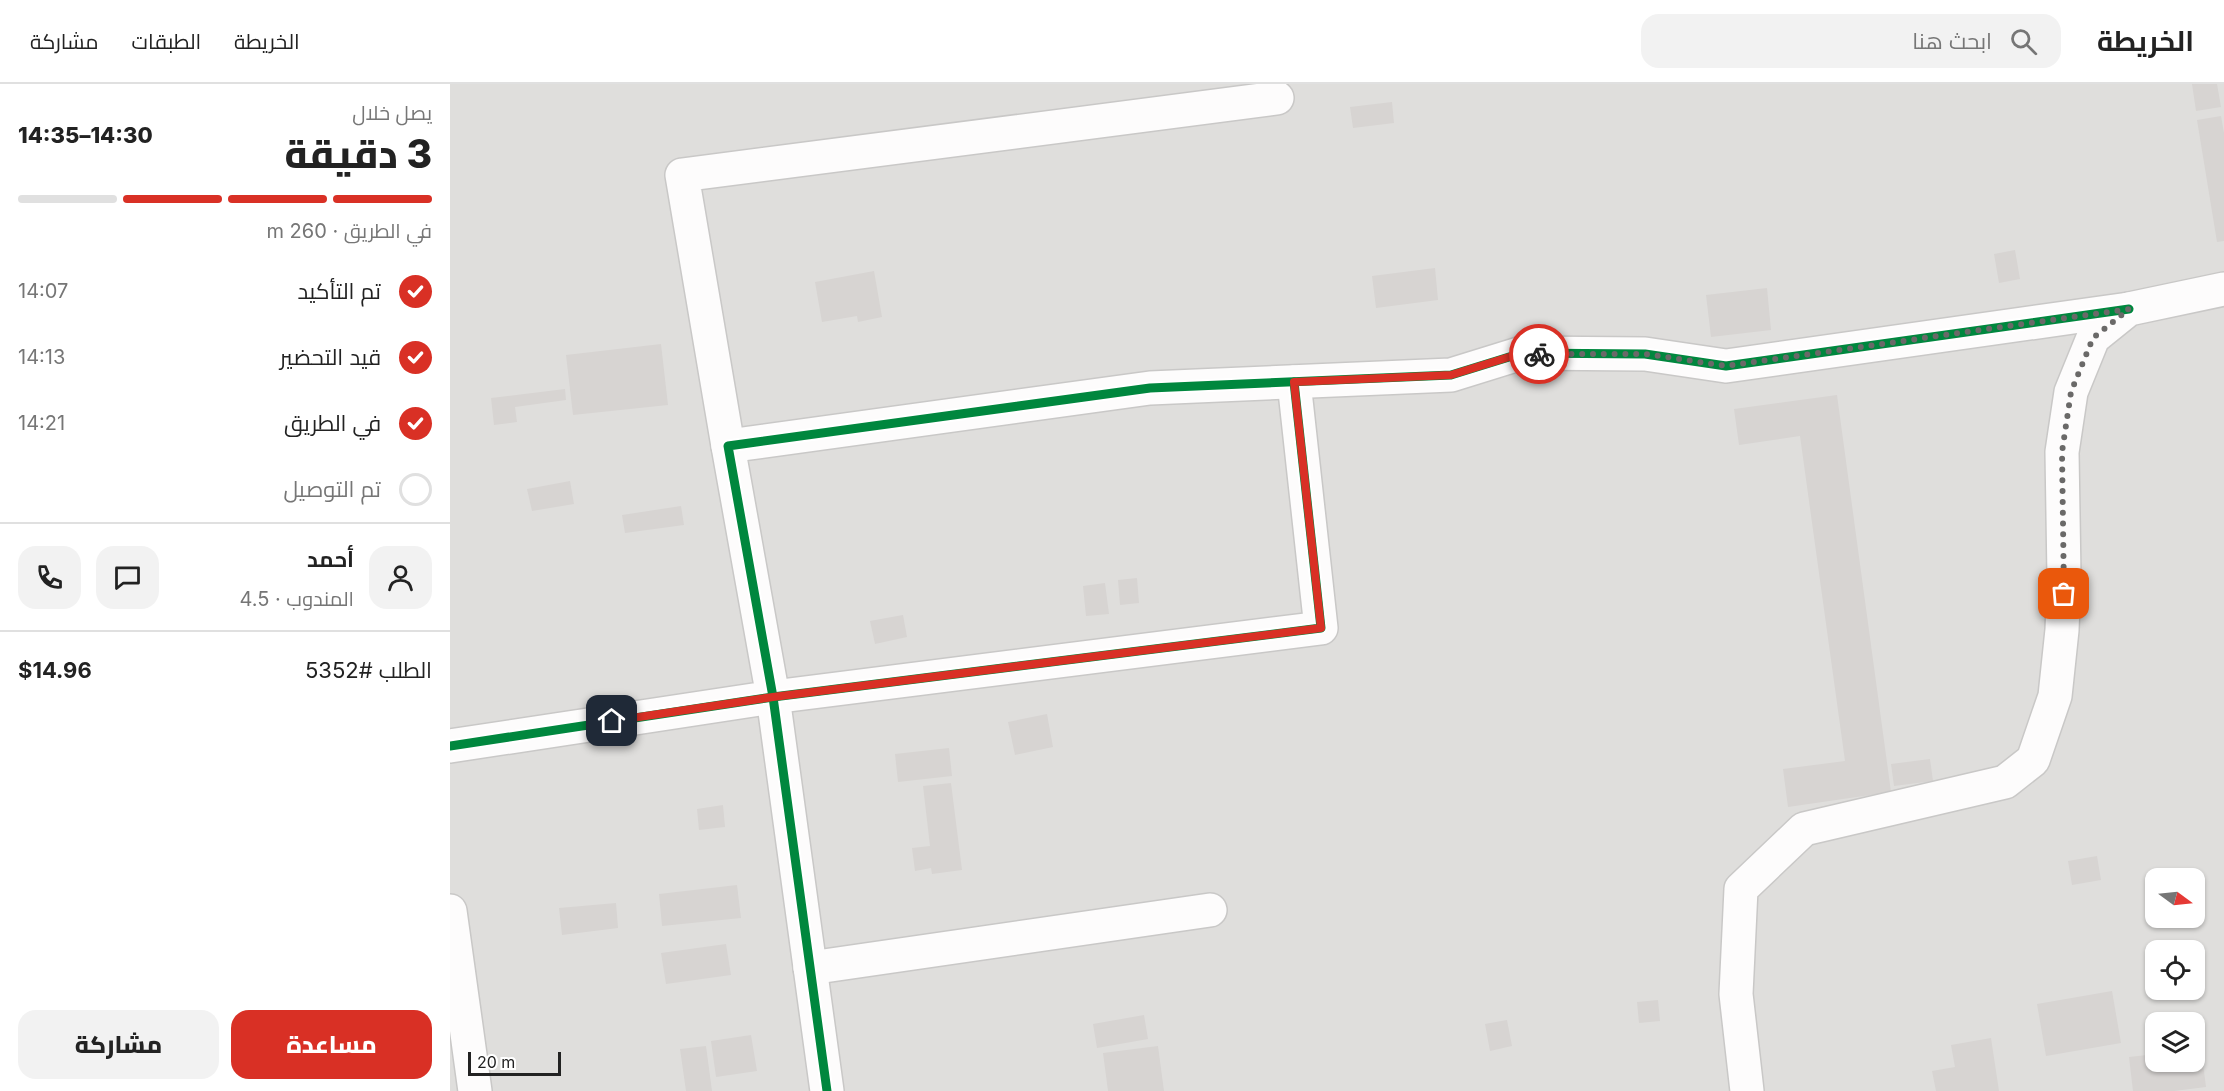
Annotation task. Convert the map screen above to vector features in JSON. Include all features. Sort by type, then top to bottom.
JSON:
[{"type":"street","points":[[827,1091],[773,697],[682,175],[1277,98]]},
{"type":"street","points":[[728,446],[1150,388],[1451,375],[1522,353],[1646,354],[1726,366],[2129,309],[2224,289]]},
{"type":"street","points":[[1748,1091],[1736,994],[1741,889],[1804,829],[2005,782],[2033,760],[2055,696],[2062,630],[2064,577],[2062,452],[2071,392],[2093,338],[2129,309]]},
{"type":"street","points":[[450,746],[773,697],[1321,628],[1294,382]]},
{"type":"street","points":[[810,968],[1210,910]]},
{"type":"street","points":[[450,911],[475,1091]]},
{"type":"shaded area","points":[[450,84],[2224,84],[2224,1091],[450,1091]]},
{"type":"building","points":[[2192,84],[2217,84],[2221,107],[2196,111]]},
{"type":"building","points":[[1392,102],[1394,123],[1353,128],[1350,107]]},
{"type":"building","points":[[2221,116],[2224,133],[2224,241],[2217,242],[2197,120]]},
{"type":"building","points":[[2015,250],[2020,279],[1999,283],[1994,254]]},
{"type":"building","points":[[1435,268],[1438,300],[1376,308],[1372,276]]},
{"type":"building","points":[[874,271],[882,317],[858,322],[857,316],[822,322],[815,282]]},
{"type":"building","points":[[1767,288],[1771,330],[1711,337],[1706,295]]},
{"type":"building","points":[[661,344],[668,405],[573,415],[566,355]]},
{"type":"building","points":[[565,389],[566,400],[515,407],[517,422],[494,425],[491,398]]},
{"type":"building","points":[[1837,395],[1891,792],[1788,807],[1783,769],[1845,761],[1800,436],[1739,445],[1734,409]]},
{"type":"building","points":[[570,481],[574,504],[532,511],[527,489]]},
{"type":"building","points":[[681,506],[684,525],[625,533],[622,515]]},
{"type":"building","points":[[1137,578],[1139,603],[1120,605],[1118,580]]},
{"type":"building","points":[[1105,583],[1109,614],[1086,616],[1083,586]]},
{"type":"building","points":[[903,615],[907,637],[875,644],[870,621]]},
{"type":"building","points":[[1047,714],[1053,747],[1015,755],[1008,722]]},
{"type":"building","points":[[949,748],[952,776],[898,782],[895,754]]},
{"type":"building","points":[[1930,759],[1933,781],[1894,786],[1891,764]]},
{"type":"building","points":[[951,783],[962,870],[932,874],[931,868],[915,871],[912,848],[930,846],[923,786]]},
{"type":"building","points":[[723,805],[725,827],[699,830],[697,809]]},
{"type":"building","points":[[2097,856],[2101,880],[2072,885],[2068,861]]},
{"type":"building","points":[[737,885],[741,918],[662,926],[659,894]]},
{"type":"building","points":[[616,903],[618,928],[562,935],[559,908]]},
{"type":"building","points":[[726,944],[731,975],[666,984],[661,953]]},
{"type":"building","points":[[2112,991],[2121,1043],[2046,1056],[2037,1004]]},
{"type":"building","points":[[1658,1000],[1660,1021],[1639,1023],[1637,1002]]},
{"type":"building","points":[[1144,1015],[1148,1039],[1097,1048],[1093,1024]]},
{"type":"building","points":[[1507,1020],[1512,1046],[1490,1051],[1485,1024]]},
{"type":"building","points":[[751,1035],[757,1071],[716,1077],[711,1041]]},
{"type":"building","points":[[1991,1038],[1999,1091],[1936,1091],[1932,1071],[1955,1067],[1951,1045]]},
{"type":"building","points":[[706,1046],[712,1091],[686,1091],[680,1049]]},
{"type":"building","points":[[1158,1046],[1164,1091],[1108,1091],[1103,1053]]},
{"type":"building","points":[[2145,1055],[2145,1072],[2204,1072],[2206,1087],[2174,1091],[2133,1091],[2129,1057]]},
{"type":"cycle path","points":[[450,746],[773,697],[728,446],[1150,388],[1451,375],[1522,353],[1645,354],[1726,366],[2129,309]]},
{"type":"cycle path","points":[[827,1091],[773,697],[1321,628],[1294,382]]},
{"type":"way so far","points":[[1539,354],[1646,354],[1726,366],[2129,309],[2093,338],[2071,392],[2062,452],[2064,594]]},
{"type":"route","points":[[612,721],[773,697],[1321,628],[1294,382],[1451,375],[1522,353],[1539,354]]}]
